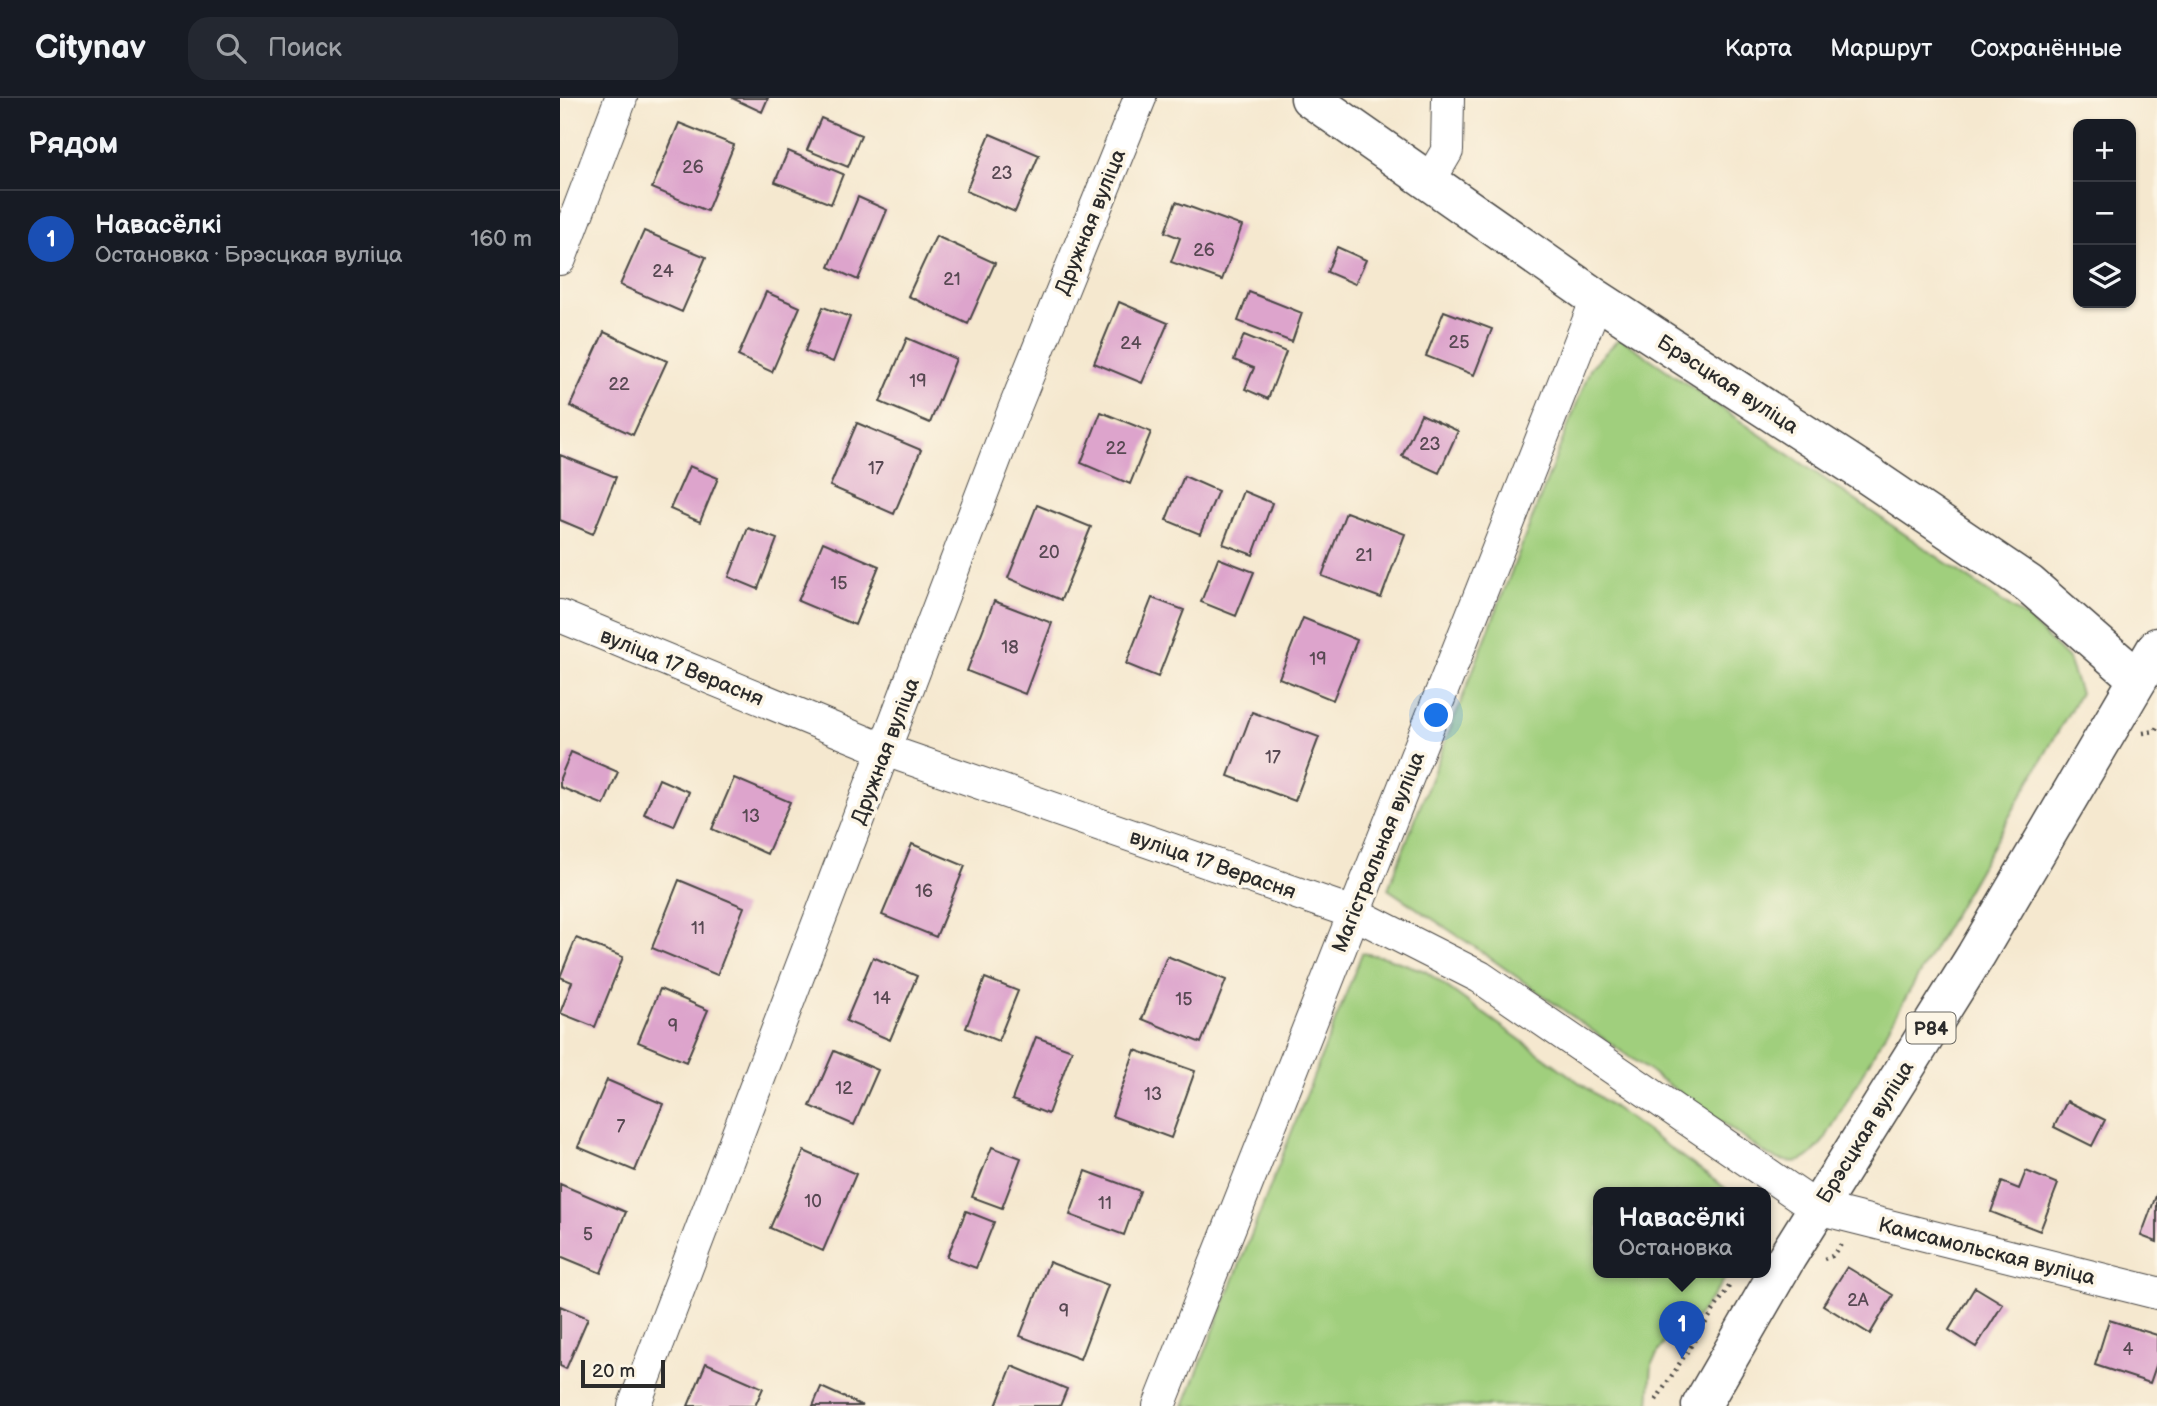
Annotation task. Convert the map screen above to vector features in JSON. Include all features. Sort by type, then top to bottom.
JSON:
[{"type":"street","points":[[560,259],[621,98]]},
{"type":"street","name":"Дружная вуліца","points":[[634,1406],[1015,407],[1140,98]]},
{"type":"street","name":"Брэсцкая вуліца","points":[[1310,98],[1597,299],[1868,475],[2029,584],[2148,686]]},
{"type":"street","points":[[1430,180],[1447,151],[1448,98]]},
{"type":"street","name":"Магістральная вуліца","points":[[1159,1406],[1597,299]]},
{"type":"street","name":"вуліца 17 Верасня","points":[[560,617],[885,750],[1354,913],[1479,977],[1817,1208]]},
{"type":"street","name":"Брэсцкая вуліца","points":[[1700,1406],[1817,1208],[2148,686],[2157,647]]},
{"type":"street","name":"Камсамольская вуліца","points":[[1817,1208],[2157,1293]]},
{"type":"path","points":[[1656,1400],[1723,1295]]},
{"type":"green space","points":[[1620,338],[2029,620],[2068,659],[2080,693],[1825,1139],[1801,1161],[1788,1162],[1769,1156],[1476,948],[1388,889],[1591,367]]},
{"type":"green space","points":[[1362,953],[1385,957],[1425,971],[1724,1187],[1593,1187],[1593,1278],[1725,1278],[1695,1320],[1670,1332],[1652,1363],[1649,1406],[1184,1406]]},
{"type":"building","points":[[732,98],[768,98],[762,112]]},
{"type":"building","points":[[821,118],[861,135],[848,167],[807,150]]},
{"type":"building","points":[[679,123],[734,145],[707,211],[652,188]]},
{"type":"building","points":[[990,134],[1039,155],[1015,212],[966,191]]},
{"type":"building","points":[[788,151],[843,174],[831,204],[775,182]]},
{"type":"building","points":[[858,197],[887,210],[858,280],[829,267]]},
{"type":"building","points":[[1176,202],[1242,226],[1222,280],[1171,262],[1180,238],[1165,232]]},
{"type":"building","points":[[644,231],[706,257],[682,312],[620,285]]},
{"type":"building","points":[[936,236],[995,263],[968,324],[908,296]]},
{"type":"building","points":[[1337,247],[1366,260],[1355,284],[1327,272]]},
{"type":"building","points":[[766,292],[800,307],[772,372],[738,356]]},
{"type":"building","points":[[1249,292],[1302,313],[1292,342],[1238,321]]},
{"type":"building","points":[[1119,302],[1168,323],[1142,383],[1094,363]]},
{"type":"building","points":[[823,307],[850,317],[833,362],[805,351]]},
{"type":"building","points":[[1444,311],[1492,329],[1474,375],[1426,356]]},
{"type":"building","points":[[604,332],[667,361],[633,435],[570,406]]},
{"type":"building","points":[[1244,335],[1286,352],[1268,399],[1245,389],[1254,368],[1234,360]]},
{"type":"building","points":[[907,338],[956,359],[930,423],[880,402]]},
{"type":"building","points":[[1101,412],[1151,432],[1130,484],[1081,463]]},
{"type":"building","points":[[1421,414],[1458,431],[1439,473],[1402,456]]},
{"type":"building","points":[[857,423],[921,450],[894,514],[830,486]]},
{"type":"building","points":[[560,455],[616,477],[593,534],[560,520]]},
{"type":"building","points":[[689,466],[718,478],[700,522],[670,509]]},
{"type":"building","points":[[1184,476],[1218,491],[1200,534],[1166,520]]},
{"type":"building","points":[[1243,491],[1272,503],[1253,555],[1223,544]]},
{"type":"building","points":[[1037,505],[1091,527],[1061,600],[1008,578]]},
{"type":"building","points":[[1346,512],[1405,534],[1381,598],[1322,576]]},
{"type":"building","points":[[748,528],[777,539],[758,589],[729,577]]},
{"type":"building","points":[[823,542],[879,566],[855,625],[798,601]]},
{"type":"building","points":[[1218,558],[1254,572],[1236,616],[1201,602]]},
{"type":"building","points":[[1152,598],[1184,610],[1158,677],[1126,664]]},
{"type":"building","points":[[994,601],[1052,623],[1025,694],[967,671]]},
{"type":"building","points":[[1303,618],[1357,640],[1333,700],[1279,678]]},
{"type":"building","points":[[1252,712],[1319,737],[1295,801],[1228,776]]},
{"type":"building","points":[[571,752],[618,772],[604,805],[560,787],[560,778]]},
{"type":"building","points":[[734,778],[790,802],[767,854],[712,829]]},
{"type":"building","points":[[659,779],[689,792],[674,826],[644,814]]},
{"type":"building","points":[[912,844],[965,866],[936,937],[882,915]]},
{"type":"building","points":[[679,880],[744,907],[717,975],[652,948]]},
{"type":"building","points":[[576,938],[623,957],[595,1027],[560,1013],[572,982],[560,977]]},
{"type":"building","points":[[1167,956],[1226,980],[1201,1043],[1142,1019]]},
{"type":"building","points":[[873,957],[917,976],[890,1040],[846,1021]]},
{"type":"building","points":[[985,978],[1018,991],[998,1041],[966,1028]]},
{"type":"building","points":[[660,989],[708,1010],[686,1062],[638,1042]]},
{"type":"building","points":[[1036,1037],[1072,1050],[1048,1114],[1012,1100]]},
{"type":"building","points":[[1135,1050],[1195,1071],[1171,1138],[1112,1116]]},
{"type":"building","points":[[834,1051],[878,1070],[854,1125],[810,1106]]},
{"type":"building","points":[[607,1080],[663,1104],[635,1171],[578,1147]]},
{"type":"building","points":[[2067,1101],[2105,1120],[2092,1146],[2054,1127]]},
{"type":"building","points":[[992,1147],[1021,1158],[1002,1208],[972,1197]]},
{"type":"building","points":[[804,1151],[856,1174],[823,1251],[770,1228]]},
{"type":"building","points":[[1086,1171],[1140,1191],[1124,1235],[1070,1215]]},
{"type":"building","points":[[2026,1171],[2058,1184],[2040,1231],[1991,1212],[2002,1182],[2019,1189]]},
{"type":"building","points":[[560,1184],[626,1212],[601,1273],[560,1256]]},
{"type":"building","points":[[2157,1193],[2157,1242],[2141,1236]]},
{"type":"building","points":[[966,1211],[994,1222],[976,1268],[947,1257]]},
{"type":"building","points":[[1049,1262],[1108,1285],[1080,1359],[1020,1336]]},
{"type":"building","points":[[1847,1267],[1893,1295],[1870,1334],[1823,1305]]},
{"type":"building","points":[[1975,1287],[2003,1304],[1976,1347],[1949,1330]]},
{"type":"building","points":[[560,1306],[588,1318],[566,1369],[560,1366]]},
{"type":"building","points":[[2109,1320],[2157,1335],[2157,1363],[2150,1383],[2095,1365]]},
{"type":"building","points":[[706,1363],[763,1388],[755,1406],[688,1406]]},
{"type":"building","points":[[1012,1366],[1067,1389],[1060,1406],[996,1406]]},
{"type":"building","points":[[821,1387],[863,1406],[813,1406]]},
{"type":"place","name":"Навасёлкі","points":[[1682,1359]]}]
